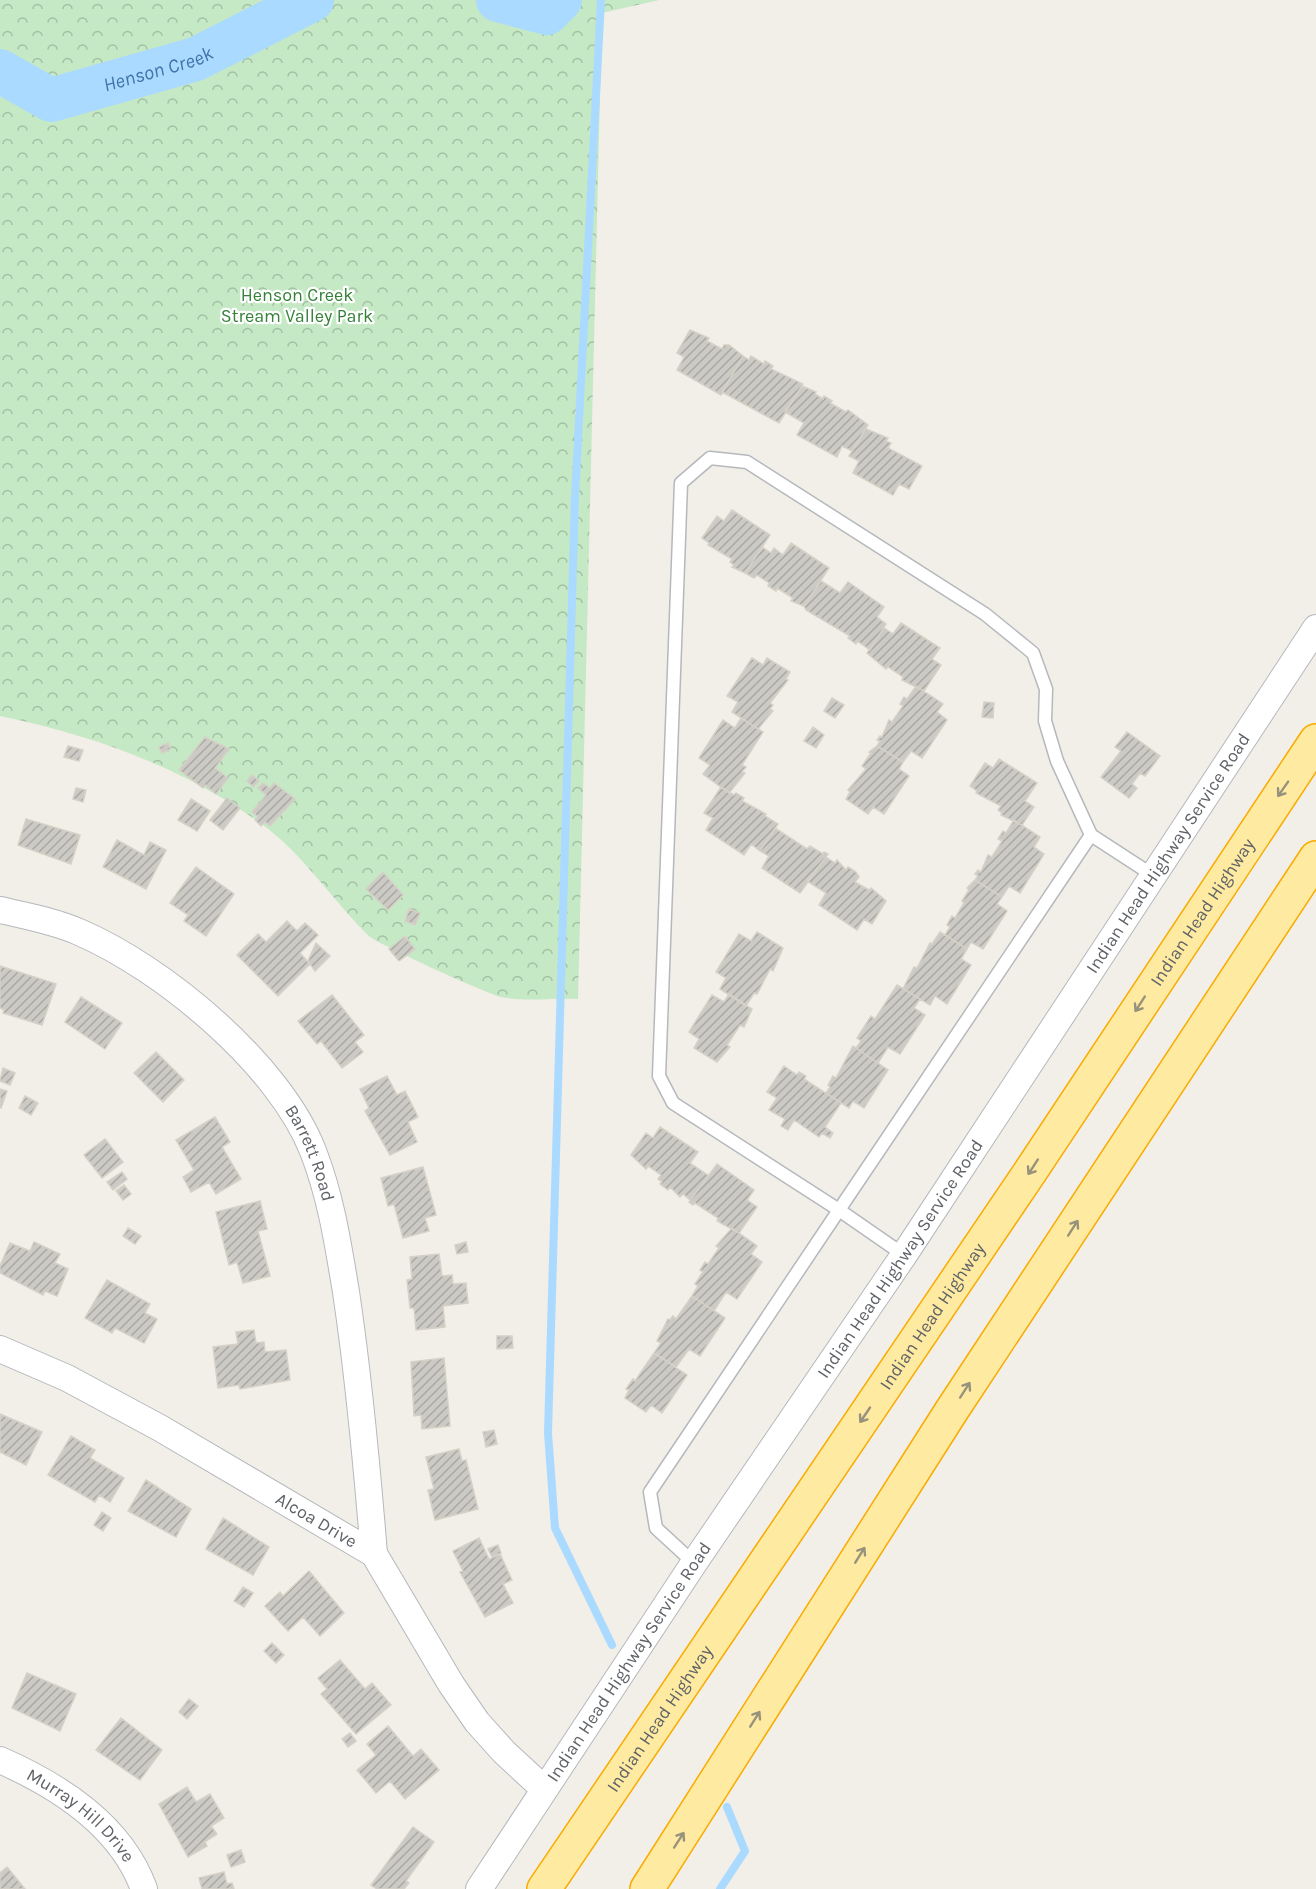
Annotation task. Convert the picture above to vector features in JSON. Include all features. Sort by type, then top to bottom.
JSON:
[{"type":"highway","name":"Indian Head Highway","points":[[544,1889],[1030,1172],[1316,741]]},
{"type":"highway","points":[[647,1889],[952,1410],[1316,858]]},
{"type":"street","name":"Indian Head Highway Service Road","points":[[479,1889],[694,1563],[904,1255],[1316,628]]},
{"type":"street","name":"Barrett Road","points":[[0,910],[78,932],[158,978],[232,1039],[265,1075],[302,1128],[313,1150],[329,1199],[338,1248],[352,1336],[374,1554]]},
{"type":"street","name":"Alcoa Drive","points":[[0,1349],[67,1378],[160,1428],[374,1554],[451,1684],[477,1722],[504,1752],[544,1789]]},
{"type":"street","name":"Murray Hill Drive","points":[[2,1765],[48,1783],[87,1811],[110,1833],[121,1848],[137,1871],[144,1889]]},
{"type":"lane","points":[[904,1255],[839,1210],[673,1103],[658,1076],[681,483],[710,458],[747,462],[985,614],[1033,653],[1046,689],[1046,721],[1057,761],[1091,835],[1154,876]]},
{"type":"lane","points":[[694,1563],[656,1528],[650,1492],[1091,835]]},
{"type":"green space","name":"Henson Creek Stream Valley Park","points":[[0,0],[659,0],[602,13],[578,999],[530,1000],[501,997],[456,979],[376,941],[343,908],[292,850],[263,825],[233,805],[170,770],[137,756],[69,733],[0,716]]},
{"type":"building","points":[[690,330],[709,338],[707,341],[722,349],[724,345],[729,345],[743,356],[721,395],[677,370],[684,357],[677,353]]},
{"type":"building","points":[[743,356],[749,360],[751,356],[764,364],[765,361],[773,366],[771,369],[803,384],[779,423],[722,392]]},
{"type":"building","points":[[802,386],[816,392],[815,394],[823,399],[824,396],[832,401],[830,403],[846,412],[848,410],[868,425],[852,451],[842,446],[837,457],[797,435],[804,423],[785,412]]},
{"type":"building","points":[[866,429],[888,438],[886,441],[891,443],[888,448],[922,466],[909,489],[899,484],[893,495],[853,473],[859,461],[849,456]]},
{"type":"building","points":[[732,510],[770,535],[745,573],[732,567],[734,565],[730,562],[732,559],[708,545],[709,543],[702,538],[717,516],[724,521]]},
{"type":"building","points":[[791,543],[829,568],[804,606],[791,601],[793,598],[777,588],[776,591],[768,586],[769,583],[757,575],[754,578],[745,573],[762,547],[771,553],[774,548],[783,555]]},
{"type":"building","points":[[821,581],[840,593],[848,582],[884,607],[877,617],[886,624],[870,650],[857,641],[856,644],[848,638],[850,636],[806,610],[804,606]]},
{"type":"building","points":[[901,623],[940,648],[932,659],[941,665],[924,691],[902,680],[903,677],[888,667],[886,669],[867,653],[884,628],[893,634]]},
{"type":"building","points":[[752,658],[763,665],[767,658],[790,672],[786,679],[788,680],[770,703],[773,705],[770,709],[773,711],[758,729],[732,712],[738,702],[727,696]]},
{"type":"building","points":[[916,686],[943,704],[937,712],[947,720],[922,758],[911,751],[903,762],[877,746],[880,741],[877,740],[880,736],[882,737],[889,720],[892,722],[903,706],[900,704],[904,697],[907,699]]},
{"type":"building","points":[[832,698],[844,705],[835,718],[824,711]]},
{"type":"building","points":[[984,702],[994,703],[993,718],[982,717]]},
{"type":"building","points":[[741,718],[763,732],[742,765],[746,767],[742,772],[745,773],[729,793],[703,774],[710,765],[699,758],[723,720],[735,728]]},
{"type":"building","points":[[813,727],[824,735],[816,748],[804,741]]},
{"type":"building","points":[[1127,732],[1160,756],[1145,776],[1140,773],[1132,784],[1137,788],[1129,798],[1101,777],[1121,751],[1115,747]]},
{"type":"building","points":[[205,737],[229,749],[215,768],[228,778],[216,794],[205,785],[203,788],[179,770]]},
{"type":"building","points":[[168,743],[171,749],[162,753],[159,747]]},
{"type":"building","points":[[68,746],[83,750],[79,761],[64,757]]},
{"type":"building","points":[[877,746],[903,762],[899,769],[909,776],[884,814],[873,807],[868,814],[846,799],[850,792],[848,790],[866,769],[862,766],[871,753],[869,752]]},
{"type":"building","points":[[999,759],[1037,783],[1025,801],[1034,807],[1022,825],[1001,815],[1002,813],[998,810],[1001,806],[976,793],[977,791],[970,786],[985,763],[993,768]]},
{"type":"building","points":[[252,775],[259,781],[253,787],[247,781]]},
{"type":"building","points":[[263,783],[270,788],[274,783],[295,799],[270,826],[265,822],[261,826],[255,820],[258,817],[252,812],[266,795],[258,788]]},
{"type":"building","points":[[721,787],[744,798],[742,801],[766,814],[765,816],[778,824],[760,851],[751,844],[744,855],[706,830],[713,818],[704,813]]},
{"type":"building","points":[[76,788],[86,790],[83,802],[73,799]]},
{"type":"building","points":[[227,798],[240,808],[223,830],[210,820]]},
{"type":"building","points":[[191,799],[210,811],[197,831],[178,820]]},
{"type":"building","points":[[26,819],[80,835],[71,864],[18,845]]},
{"type":"building","points":[[1014,820],[1040,837],[1034,847],[1044,854],[1020,893],[1009,886],[1002,897],[975,880],[978,876],[975,874],[978,870],[981,872],[988,855],[992,857],[1002,841],[998,839],[1003,831],[1006,833]]},
{"type":"building","points":[[775,828],[807,849],[810,846],[823,854],[824,852],[828,854],[800,893],[762,868],[769,856],[760,851]]},
{"type":"building","points":[[117,840],[144,855],[150,842],[166,850],[146,889],[103,867]]},
{"type":"building","points":[[826,857],[835,863],[837,860],[846,870],[848,867],[856,872],[859,877],[855,882],[869,890],[871,888],[886,901],[872,924],[864,919],[857,930],[819,905],[826,893],[807,881]]},
{"type":"building","points":[[196,867],[234,894],[206,936],[184,921],[188,915],[170,903]]},
{"type":"building","points":[[383,872],[403,895],[388,910],[366,889]]},
{"type":"building","points":[[975,880],[1002,897],[997,904],[1007,911],[983,949],[971,942],[967,949],[945,935],[950,927],[947,925],[952,916],[955,918],[964,903],[962,901],[969,890],[967,888]]},
{"type":"building","points":[[409,909],[420,913],[415,925],[405,921]]},
{"type":"building","points":[[287,921],[297,931],[305,923],[318,935],[300,953],[310,964],[278,996],[237,955],[258,934],[266,942]]},
{"type":"building","points":[[757,932],[783,948],[773,971],[770,969],[757,994],[754,993],[746,1006],[720,989],[726,978],[716,972],[739,934],[751,941]]},
{"type":"building","points":[[940,932],[967,949],[961,959],[971,965],[947,1004],[935,996],[930,1005],[903,989],[914,967],[917,968],[930,943],[932,944]]},
{"type":"building","points":[[405,936],[415,949],[399,961],[389,949]]},
{"type":"building","points":[[316,943],[330,956],[315,971],[308,961]]},
{"type":"building","points":[[0,966],[56,984],[42,1025],[3,1013],[4,1010],[0,1008]]},
{"type":"building","points":[[897,985],[920,999],[914,1008],[925,1015],[900,1054],[888,1047],[878,1063],[856,1048],[861,1041],[857,1038],[871,1016],[875,1019]]},
{"type":"building","points":[[729,994],[752,1009],[744,1027],[740,1025],[727,1045],[730,1047],[717,1062],[694,1048],[699,1039],[689,1032],[712,995],[724,1002]]},
{"type":"building","points":[[332,995],[364,1035],[355,1042],[363,1052],[342,1068],[321,1041],[317,1044],[298,1021]]},
{"type":"building","points":[[81,997],[122,1023],[105,1049],[65,1022]]},
{"type":"building","points":[[853,1046],[888,1070],[864,1108],[853,1101],[849,1108],[826,1093],[833,1076],[836,1078]]},
{"type":"building","points":[[156,1052],[184,1080],[163,1102],[134,1073]]},
{"type":"building","points":[[784,1066],[797,1075],[799,1072],[806,1076],[804,1079],[841,1103],[825,1127],[833,1133],[830,1138],[822,1133],[819,1137],[794,1120],[788,1130],[781,1126],[785,1119],[769,1110],[777,1098],[767,1092]]},
{"type":"building","points":[[3,1068],[15,1073],[10,1085],[0,1081]]},
{"type":"building","points":[[387,1076],[397,1095],[405,1091],[418,1117],[408,1122],[417,1142],[390,1155],[365,1111],[369,1108],[360,1089]]},
{"type":"building","points":[[0,1089],[7,1091],[1,1108],[0,1107]]},
{"type":"building","points":[[25,1096],[38,1103],[31,1115],[19,1108]]},
{"type":"building","points":[[215,1117],[230,1142],[222,1147],[241,1179],[216,1194],[209,1182],[191,1192],[183,1177],[194,1170],[176,1140]]},
{"type":"building","points":[[660,1127],[698,1152],[690,1163],[709,1176],[690,1200],[683,1194],[680,1197],[670,1187],[668,1190],[660,1184],[662,1182],[658,1179],[661,1175],[648,1166],[646,1169],[631,1155],[646,1133],[653,1138]]},
{"type":"building","points":[[105,1139],[123,1162],[102,1178],[84,1155]]},
{"type":"building","points":[[717,1164],[754,1190],[747,1200],[757,1207],[739,1233],[717,1221],[718,1218],[695,1203],[693,1205],[689,1202]]},
{"type":"building","points":[[423,1167],[436,1215],[425,1218],[429,1231],[403,1238],[394,1204],[388,1206],[381,1178]]},
{"type":"building","points":[[122,1172],[127,1179],[113,1190],[107,1182]]},
{"type":"building","points":[[124,1185],[131,1194],[123,1200],[116,1191]]},
{"type":"building","points":[[260,1201],[267,1229],[258,1231],[270,1276],[243,1283],[237,1262],[229,1265],[216,1212]]},
{"type":"building","points":[[128,1228],[141,1236],[135,1244],[123,1236]]},
{"type":"building","points":[[732,1228],[757,1246],[751,1254],[762,1262],[737,1299],[726,1292],[714,1311],[692,1296],[698,1286],[695,1284],[703,1272],[700,1270],[705,1262],[708,1264],[719,1248],[716,1246]]},
{"type":"building","points":[[34,1242],[60,1254],[55,1263],[68,1269],[57,1296],[45,1291],[43,1295],[0,1273],[0,1266],[10,1243],[30,1251]]},
{"type":"building","points":[[466,1242],[468,1252],[457,1254],[455,1245]]},
{"type":"building","points":[[439,1254],[442,1276],[452,1275],[453,1284],[466,1283],[468,1303],[443,1306],[445,1327],[416,1330],[414,1308],[410,1308],[407,1280],[412,1279],[410,1257]]},
{"type":"building","points":[[107,1280],[150,1304],[145,1313],[157,1319],[144,1343],[115,1328],[112,1333],[85,1318]]},
{"type":"building","points":[[692,1296],[725,1318],[700,1356],[689,1349],[676,1367],[654,1353],[661,1343],[657,1341],[668,1319],[670,1320],[673,1316],[676,1319]]},
{"type":"building","points":[[254,1330],[256,1343],[264,1342],[265,1352],[286,1350],[290,1380],[240,1389],[239,1385],[218,1388],[213,1347],[238,1344],[236,1332]]},
{"type":"building","points":[[497,1336],[512,1336],[513,1348],[497,1349]]},
{"type":"building","points":[[654,1353],[687,1375],[662,1413],[651,1405],[646,1412],[625,1398],[629,1390],[626,1389],[633,1379],[635,1381]]},
{"type":"building","points":[[444,1358],[450,1426],[422,1429],[421,1415],[414,1416],[411,1362]]},
{"type":"building","points":[[0,1414],[42,1432],[26,1465],[0,1452]]},
{"type":"building","points":[[494,1430],[497,1444],[486,1447],[483,1432]]},
{"type":"building","points":[[71,1436],[95,1450],[90,1458],[124,1478],[110,1502],[99,1495],[95,1502],[48,1475]]},
{"type":"building","points":[[459,1449],[462,1461],[466,1460],[478,1509],[435,1520],[428,1490],[434,1489],[426,1457]]},
{"type":"building","points":[[146,1480],[191,1509],[176,1537],[128,1511]]},
{"type":"building","points":[[102,1512],[111,1518],[103,1531],[94,1525]]},
{"type":"building","points":[[223,1518],[269,1547],[253,1575],[206,1549]]},
{"type":"building","points":[[479,1538],[489,1559],[500,1554],[512,1580],[503,1584],[513,1603],[485,1617],[460,1572],[463,1571],[453,1551]]},
{"type":"building","points":[[498,1545],[501,1553],[492,1557],[488,1549]]},
{"type":"building","points":[[309,1571],[344,1613],[320,1636],[303,1617],[288,1631],[265,1606],[280,1592],[283,1596]]},
{"type":"building","points":[[243,1587],[253,1593],[244,1607],[234,1601]]},
{"type":"building","points":[[272,1643],[284,1655],[276,1663],[264,1651]]},
{"type":"building","points":[[340,1660],[365,1689],[372,1683],[391,1705],[356,1734],[321,1694],[327,1689],[318,1678]]},
{"type":"building","points":[[27,1673],[76,1694],[60,1731],[12,1708]]},
{"type":"building","points":[[189,1699],[198,1706],[187,1719],[179,1712]]},
{"type":"building","points":[[121,1718],[162,1750],[140,1780],[96,1750]]},
{"type":"building","points":[[388,1726],[413,1756],[421,1749],[439,1770],[405,1799],[390,1781],[376,1793],[357,1770],[376,1755],[367,1744]]},
{"type":"building","points":[[350,1733],[356,1741],[348,1747],[342,1739]]},
{"type":"building","points":[[187,1787],[196,1802],[210,1794],[224,1818],[211,1826],[217,1834],[205,1842],[207,1846],[188,1857],[159,1804]]},
{"type":"building","points":[[413,1827],[434,1842],[406,1881],[409,1883],[404,1889],[377,1889],[371,1885]]},
{"type":"building","points":[[241,1850],[245,1862],[231,1867],[227,1855]]},
{"type":"building","points":[[7,1867],[25,1889],[0,1889],[0,1873]]},
{"type":"building","points":[[224,1872],[227,1884],[232,1883],[234,1889],[202,1889],[199,1878]]},
{"type":"waterway","name":"Henson Creek","points":[[0,71],[51,100],[196,59],[312,0]]},
{"type":"waterway","name":"Henson Creek","points":[[498,0],[547,13],[560,0]]},
{"type":"waterway","points":[[601,0],[575,497],[548,1433],[555,1528],[612,1645]]},
{"type":"waterway","points":[[720,1889],[745,1851],[727,1807]]}]
